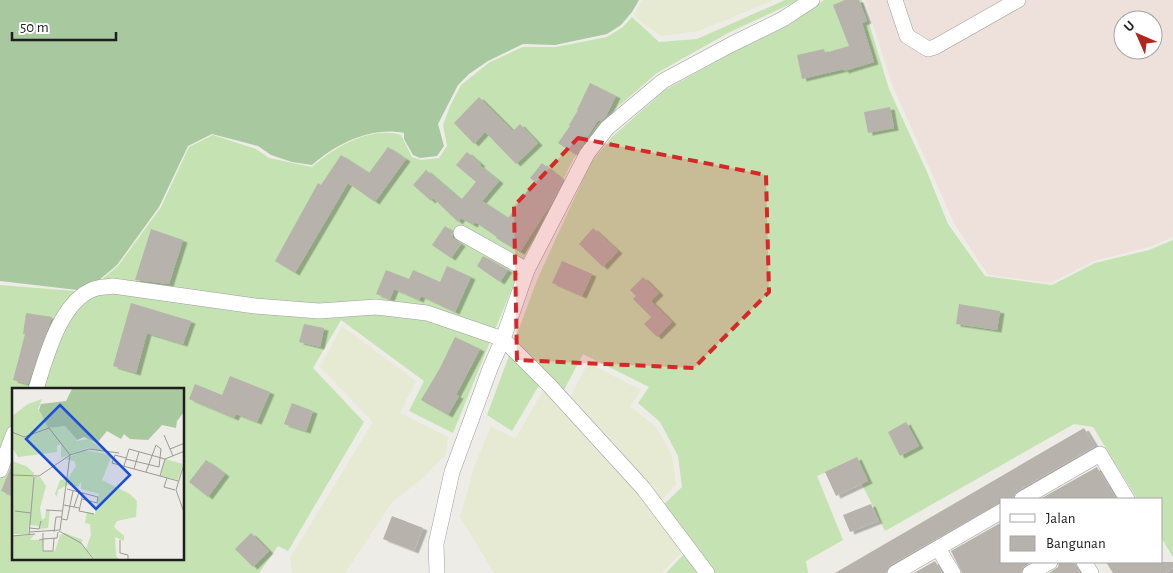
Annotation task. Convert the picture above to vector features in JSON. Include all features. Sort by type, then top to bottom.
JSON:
[{"type":"street","points":[[437,573],[436,544],[452,472],[491,366],[503,339],[527,270],[587,154],[607,128],[663,81],[783,19],[812,0]]},
{"type":"street","points":[[896,0],[907,36],[928,49],[935,47],[1018,0]]},
{"type":"street","points":[[461,233],[527,270]]},
{"type":"street","points":[[36,388],[53,340],[73,302],[81,295],[95,288],[113,286],[255,306],[319,311],[376,307],[427,313],[503,339],[549,385],[643,488],[707,573]]},
{"type":"street","points":[[0,470],[12,438]]},
{"type":"street","points":[[1024,498],[1100,454],[1125,498]]},
{"type":"street","points":[[896,573],[1000,512]]},
{"type":"street","points":[[938,548],[953,573]]},
{"type":"street","points":[[1030,573],[1048,563]]},
{"type":"highlighted area","points":[[578,138],[766,175],[769,292],[694,368],[517,360],[514,206]]},
{"type":"shaded area","points":[[865,0],[1173,0],[1173,237],[1149,247],[1094,261],[1051,283],[988,275],[955,225],[893,87]]},
{"type":"green space","points":[[0,0],[639,0],[621,25],[607,34],[555,45],[523,44],[488,61],[469,74],[458,85],[438,124],[444,146],[437,156],[420,158],[413,155],[404,139],[404,133],[392,132],[379,132],[355,138],[332,150],[312,165],[292,162],[271,155],[258,146],[212,134],[188,146],[159,207],[117,265],[86,291],[0,281]]},
{"type":"green space","points":[[642,0],[774,0],[699,31],[661,36],[638,20],[634,14]]},
{"type":"green space","points":[[785,0],[799,0],[728,33],[657,73],[598,124],[574,158],[525,256],[453,433],[409,411],[424,381],[341,320],[313,368],[364,422],[288,551],[278,546],[259,573],[0,573],[0,285],[87,292],[118,266],[161,207],[189,147],[213,135],[256,149],[269,158],[312,167],[342,146],[377,133],[401,135],[412,157],[421,160],[439,158],[447,146],[443,125],[461,85],[490,62],[523,47],[556,47],[607,37],[623,27],[632,17],[659,42],[697,39]]},
{"type":"green space","points":[[824,0],[862,0],[889,89],[927,172],[948,224],[985,276],[1052,285],[1095,263],[1149,250],[1173,240],[1173,557],[1163,541],[1163,498],[1136,498],[1093,427],[1074,424],[885,531],[851,462],[817,476],[843,540],[806,561],[808,573],[666,573],[686,552],[656,512],[682,487],[678,456],[660,422],[638,403],[649,387],[583,354],[564,390],[538,387],[512,431],[487,415],[537,280],[590,164],[612,137],[665,90],[737,50],[789,25]]},
{"type":"green space","points":[[342,326],[416,381],[400,413],[448,437],[446,454],[422,479],[393,501],[345,573],[292,573],[290,558],[373,422],[320,367]]},
{"type":"green space","points":[[588,363],[641,390],[630,406],[656,427],[672,455],[676,485],[650,511],[683,551],[662,573],[494,573],[460,517],[475,464],[491,426],[515,439],[542,392],[570,397]]},
{"type":"building","points":[[845,0],[859,0],[867,21],[862,23],[874,62],[844,71],[844,69],[802,79],[797,55],[824,49],[825,53],[849,46],[833,5]]},
{"type":"building","points":[[590,83],[616,96],[606,116],[601,121],[598,120],[576,155],[558,143],[570,126]]},
{"type":"building","points":[[479,97],[513,131],[520,124],[538,143],[516,164],[485,132],[474,144],[454,123]]},
{"type":"building","points":[[890,107],[894,128],[868,133],[864,112]]},
{"type":"building","points":[[388,147],[406,159],[375,202],[348,183],[295,273],[275,261],[318,183],[321,185],[341,155],[369,173]]},
{"type":"building","points":[[467,152],[481,164],[479,165],[499,181],[482,201],[508,218],[534,181],[530,178],[542,163],[563,180],[552,202],[520,252],[496,238],[475,222],[473,225],[461,218],[458,222],[433,198],[431,201],[413,185],[426,170],[461,200],[476,182],[456,165]]},
{"type":"building","points":[[445,226],[452,231],[453,238],[461,244],[451,258],[432,245]]},
{"type":"building","points":[[593,228],[618,251],[603,267],[579,244]]},
{"type":"building","points":[[151,229],[183,240],[169,284],[135,280]]},
{"type":"building","points":[[483,256],[508,270],[500,282],[477,266]]},
{"type":"building","points":[[562,261],[592,274],[582,296],[552,283]]},
{"type":"building","points":[[447,266],[471,277],[455,312],[421,296],[419,300],[394,289],[390,299],[376,294],[386,270],[409,279],[413,270],[440,282]]},
{"type":"building","points":[[643,277],[659,293],[651,301],[672,322],[657,337],[644,324],[651,317],[633,299],[636,296],[630,290]]},
{"type":"building","points":[[131,303],[191,321],[183,344],[147,333],[136,373],[113,366]]},
{"type":"building","points":[[959,304],[1000,311],[997,330],[956,324]]},
{"type":"building","points":[[26,313],[52,317],[28,384],[13,380],[25,334],[23,334]]},
{"type":"building","points":[[304,324],[324,328],[320,347],[299,342]]},
{"type":"building","points":[[455,337],[480,349],[456,395],[459,396],[448,415],[421,400],[440,368]]},
{"type":"building","points":[[230,376],[270,392],[257,422],[236,414],[234,418],[189,399],[195,384],[222,395]]},
{"type":"building","points":[[292,403],[313,411],[306,431],[284,424]]},
{"type":"building","points":[[906,422],[919,446],[900,456],[888,432]]},
{"type":"building","points":[[1084,428],[1095,446],[1017,491],[1013,498],[1000,498],[1000,503],[890,565],[886,573],[835,573]]},
{"type":"building","points":[[857,457],[868,481],[836,496],[825,472]]},
{"type":"building","points":[[206,460],[225,474],[208,497],[189,482]]},
{"type":"building","points":[[12,465],[12,495],[1,491]]},
{"type":"building","points":[[1097,467],[1115,498],[1042,498]]},
{"type":"building","points":[[871,504],[878,521],[850,532],[843,515]]},
{"type":"building","points":[[392,516],[423,528],[414,551],[383,539]]},
{"type":"building","points":[[1000,523],[1000,563],[1030,563],[1022,568],[1021,573],[962,573],[951,551]]},
{"type":"building","points":[[251,533],[269,551],[253,567],[235,549]]},
{"type":"building","points":[[935,561],[942,573],[914,573]]},
{"type":"building","points":[[1173,562],[1173,568],[1165,573],[1113,573],[1107,563]]},
{"type":"building","points":[[1059,563],[1075,563],[1080,573],[1049,573],[1058,567]]}]
